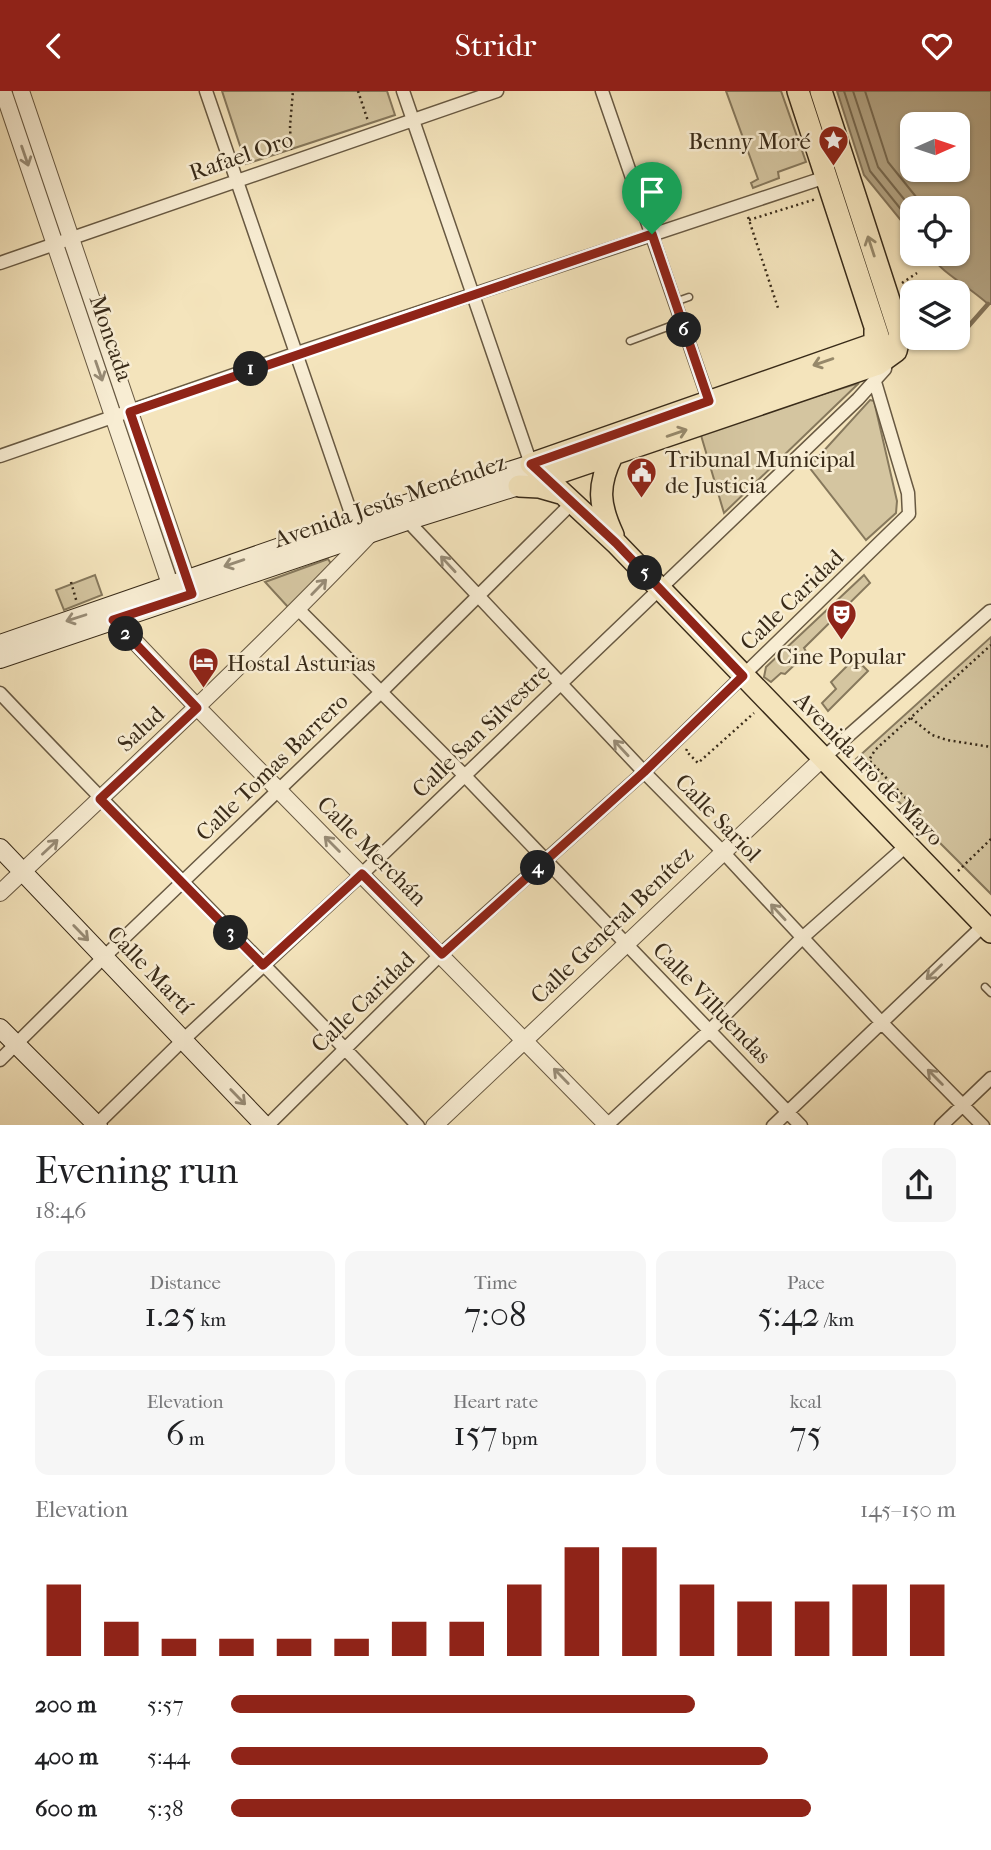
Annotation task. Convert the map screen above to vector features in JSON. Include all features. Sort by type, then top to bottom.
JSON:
[{"type":"main road","points":[[798,91],[886,359],[896,351],[900,334],[890,280],[821,91]]},
{"type":"main road","points":[[860,283],[890,280]]},
{"type":"main road","name":"Avenida Jesús Menéndez","points":[[181,589],[370,534],[402,514],[539,470],[709,401],[871,345],[875,342],[875,330]]},
{"type":"main road","name":"Avenida Jesús Menéndez","points":[[0,646],[109,614],[181,589],[354,522],[402,514],[519,486],[539,470],[612,456],[886,359]]},
{"type":"main road","points":[[612,456],[600,494],[602,512],[616,543]]},
{"type":"main road","name":"Avenida 1ro de Mayo","points":[[539,470],[661,589],[987,929]]},
{"type":"main road","points":[[519,486],[539,487],[569,499]]},
{"type":"main road","name":"Avenida Jesús Menéndez","points":[[0,646],[82,616],[109,614]]},
{"type":"main road","name":"Calle Martí","points":[[0,848],[266,1125]]},
{"type":"main road","points":[[0,1028],[97,1125]]},
{"type":"street","name":"Moncada","points":[[3,91],[63,241]]},
{"type":"street","name":"Moncada","points":[[20,91],[63,241],[181,589]]},
{"type":"street","points":[[206,91],[354,522]]},
{"type":"street","points":[[402,91],[539,470]]},
{"type":"street","name":"Rafael Oro","points":[[0,263],[497,91]]},
{"type":"street","points":[[602,91],[709,401]]},
{"type":"street","points":[[0,456],[297,353],[825,177]]},
{"type":"street","name":"Calle San Silvestre","points":[[97,1125],[875,382],[885,369],[886,359]]},
{"type":"street","name":"Calle Caridad","points":[[266,1125],[442,954],[644,772],[909,514],[908,493],[875,382]]},
{"type":"street","name":"Calle Tomas Barrero","points":[[0,1060],[381,692],[569,499]]},
{"type":"street","name":"Calle Sariol","points":[[402,514],[881,1022],[983,1125]]},
{"type":"street","name":"Salud","points":[[0,893],[197,708],[299,609],[370,534]]},
{"type":"street","name":"Calle Villuendas","points":[[299,609],[465,776],[800,1125]]},
{"type":"street","points":[[822,759],[990,611]]},
{"type":"street","name":"Calle Merchán","points":[[109,614],[197,708],[442,954],[607,1125]]},
{"type":"street","points":[[0,693],[418,1125]]},
{"type":"street","name":"Calle General Benítez","points":[[434,1125],[822,759]]},
{"type":"street","points":[[607,1125],[709,1031],[802,938],[906,846]]},
{"type":"street","points":[[773,1125],[881,1022],[987,929]]},
{"type":"street","points":[[941,1125],[991,1078]]},
{"type":"lane","points":[[674,302],[690,297]]},
{"type":"lane","points":[[630,341],[681,323]]},
{"type":"lane","points":[[985,987],[991,993]]},
{"type":"path","points":[[293,91],[290,126],[293,161]]},
{"type":"path","points":[[358,91],[373,134]]},
{"type":"path","points":[[749,220],[818,198]]},
{"type":"path","points":[[744,204],[779,311]]},
{"type":"path","points":[[890,280],[917,273]]},
{"type":"path","points":[[71,582],[82,616]]},
{"type":"path","points":[[921,814],[869,759],[875,750],[991,645]]},
{"type":"path","points":[[695,741],[686,751],[698,763],[767,701]]},
{"type":"path","points":[[911,717],[932,735],[991,747]]},
{"type":"path","points":[[945,885],[991,839]]},
{"type":"shaded area","points":[[222,91],[387,91],[395,115],[246,164]]},
{"type":"shaded area","points":[[726,91],[781,91],[806,162],[778,172],[779,178],[753,188],[751,183],[758,179]]},
{"type":"shaded area","points":[[859,383],[724,513],[700,432]]},
{"type":"shaded area","points":[[870,400],[874,401],[897,501],[896,513],[866,540],[809,467]]},
{"type":"shaded area","points":[[328,559],[332,565],[288,607],[265,582]]},
{"type":"shaded area","points":[[95,575],[102,595],[64,610],[56,590]]},
{"type":"shaded area","points":[[864,575],[870,583],[804,648],[807,653],[785,674],[781,673],[771,682],[764,677],[766,667]]},
{"type":"shaded area","points":[[991,637],[991,894],[856,759]]},
{"type":"shaded area","points":[[855,658],[868,671],[828,711],[822,703],[836,689],[831,682]]},
{"type":"water","points":[[837,91],[991,91],[991,304],[970,290],[970,280],[957,280],[940,266],[970,266],[970,196],[900,196],[900,219],[864,175]]},
{"type":"waterway","points":[[970,324],[988,304]]},
{"type":"place","name":"Benny Moré","points":[[834,168]]},
{"type":"place","name":"Tribunal Municipal de Justicia","points":[[642,499]]},
{"type":"place","name":"Cine Popular","points":[[841,642]]},
{"type":"place","name":"Hostal Asturias","points":[[204,690]]},
{"type":"route","points":[[652,234],[709,401],[531,464],[616,543],[743,676],[644,772],[442,954],[362,874],[263,965],[100,799],[197,708],[113,620],[192,594],[130,412],[652,234]]}]
